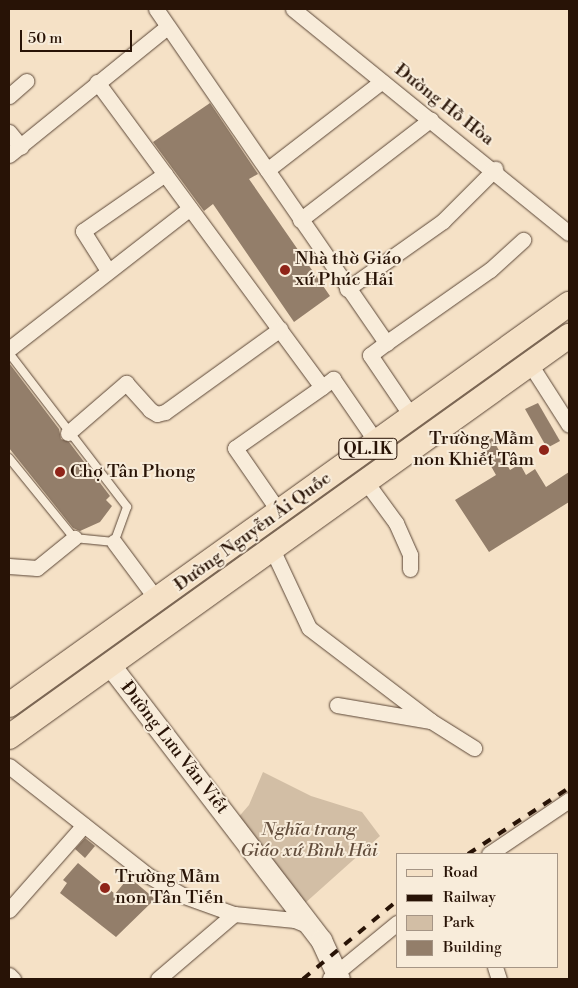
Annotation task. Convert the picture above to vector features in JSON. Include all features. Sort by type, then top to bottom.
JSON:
[{"type":"main road","name":"Đường Nguyễn Ái Quốc","points":[[9,705],[280,513],[569,304]]},
{"type":"main road","name":"Đường Nguyễn Ái Quốc","points":[[9,737],[569,336]]},
{"type":"main road","points":[[157,600],[172,621]]},
{"type":"main road","points":[[94,644],[110,665]]},
{"type":"street","points":[[156,9],[166,28],[267,170],[386,344]]},
{"type":"street","name":"Đường Hồ Hòa","points":[[294,9],[382,81],[495,169],[569,233]]},
{"type":"street","points":[[9,132],[15,151],[97,82],[166,28]]},
{"type":"street","points":[[9,96],[26,81]]},
{"type":"street","points":[[267,170],[382,81]]},
{"type":"street","points":[[97,82],[322,387]]},
{"type":"street","points":[[300,220],[431,119]]},
{"type":"street","points":[[347,289],[443,221],[495,169]]},
{"type":"street","points":[[106,269],[83,231],[165,174]]},
{"type":"street","points":[[9,351],[106,269],[190,208]]},
{"type":"street","points":[[412,417],[370,355],[490,270],[523,240]]},
{"type":"street","points":[[68,433],[126,383],[150,410],[157,414],[165,412],[280,329]]},
{"type":"street","points":[[530,364],[569,425]]},
{"type":"street","points":[[280,513],[235,448],[333,379],[377,443]]},
{"type":"street","points":[[366,482],[396,523],[410,555],[410,569]]},
{"type":"street","points":[[9,566],[37,568],[74,538]]},
{"type":"street","points":[[114,542],[157,600]]},
{"type":"street","points":[[272,549],[309,628],[430,721],[474,748]]},
{"type":"street","name":"Đường Lưu Văn Viết","points":[[110,665],[303,924],[335,977]]},
{"type":"street","points":[[337,705],[430,721]]},
{"type":"street","points":[[9,766],[167,887],[234,914],[303,924]]},
{"type":"street","points":[[490,853],[569,800]]},
{"type":"street","points":[[9,910],[84,825]]},
{"type":"street","points":[[158,979],[234,914]]},
{"type":"street","points":[[335,977],[396,924]]},
{"type":"street","points":[[9,975],[13,979]]},
{"type":"lane","points":[[9,351],[68,433],[127,507],[114,542],[74,538],[9,458]]},
{"type":"green space","name":"Nghĩa trang Giáo xứ Bình Hải","points":[[263,772],[311,796],[362,812],[380,836],[304,904],[236,820],[249,805]]},
{"type":"building","points":[[210,103],[258,174],[249,179],[330,296],[294,322],[213,204],[204,211],[153,142]]},
{"type":"building","name":"Chợ Tân Phong","points":[[9,363],[59,429],[61,439],[69,442],[110,496],[106,500],[112,506],[100,522],[80,531],[73,528],[9,448]]},
{"type":"building","points":[[538,403],[560,441],[547,448],[525,409]]},
{"type":"building","points":[[492,438],[510,470],[520,464],[526,475],[535,469],[546,487],[569,472],[569,502],[489,552],[455,500],[496,475],[479,445]]},
{"type":"building","points":[[85,838],[95,846],[85,858],[75,849]]},
{"type":"building","points":[[78,863],[115,894],[129,877],[155,899],[116,937],[60,893],[67,883],[63,880]]},
{"type":"railway","points":[[470,853],[569,788]]},
{"type":"railway","points":[[303,979],[396,902]]},
{"type":"place","name":"Nhà thờ Giáo xứ Phúc Hải","points":[[285,270]]},
{"type":"place","name":"Trường Mầm non Khiết Tâm","points":[[544,450]]},
{"type":"place","name":"Chợ Tân Phong","points":[[60,472]]},
{"type":"place","name":"Trường Mầm non Tân Tiến","points":[[105,888]]}]
